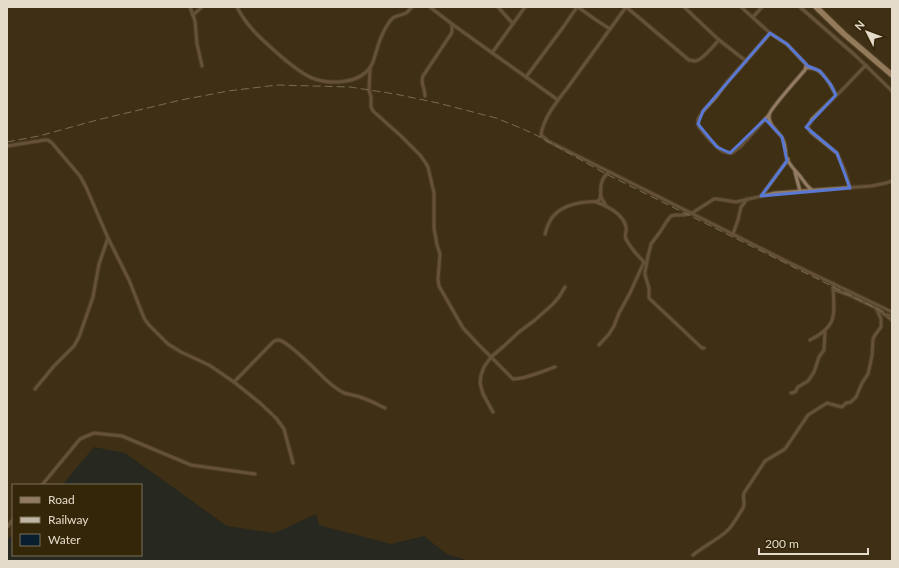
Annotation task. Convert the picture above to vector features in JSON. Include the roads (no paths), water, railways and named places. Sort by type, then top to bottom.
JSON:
[{"type":"highway","points":[[816,7],[844,34],[892,75]]},
{"type":"street","points":[[190,7],[193,15],[202,66]]},
{"type":"street","points":[[193,15],[202,7]]},
{"type":"street","points":[[237,7],[253,31],[303,73],[312,78],[345,82],[353,80],[366,73],[375,60],[377,48],[389,22],[395,16],[407,12],[412,7]]},
{"type":"street","points":[[430,7],[558,100]]},
{"type":"street","points":[[498,7],[513,24]]},
{"type":"street","points":[[492,52],[525,7]]},
{"type":"street","points":[[526,77],[578,7],[610,29]]},
{"type":"street","points":[[719,40],[701,59],[697,61],[689,60],[626,7],[558,100],[544,125],[541,135],[544,138],[609,172],[788,262],[892,312]]},
{"type":"street","points":[[684,7],[719,40],[746,61]]},
{"type":"street","points":[[741,7],[770,33],[787,44],[804,61],[806,68]]},
{"type":"street","points":[[753,17],[762,7]]},
{"type":"street","points":[[800,7],[866,65],[892,91]]},
{"type":"street","points":[[424,96],[425,90],[421,80],[451,34],[452,24]]},
{"type":"street","points":[[770,33],[727,82],[701,115],[698,122],[702,133],[717,147],[728,153],[732,153],[741,146],[769,115],[806,68],[811,67],[820,71],[831,85],[836,95]]},
{"type":"street","points":[[850,188],[845,171],[837,154],[814,135],[808,127],[815,115],[866,65]]},
{"type":"street","points":[[370,68],[369,90],[371,107],[373,111],[420,155],[430,174],[434,193],[435,231],[440,254],[438,279],[439,286],[463,328],[497,364],[515,379],[555,366]]},
{"type":"street","points":[[769,115],[771,125],[782,137],[785,144],[786,158],[794,170],[800,191]]},
{"type":"street","points":[[7,146],[40,140],[48,140],[52,143],[80,176],[86,187],[96,213],[129,280],[144,318],[168,344],[180,352],[210,365],[260,402],[281,424],[294,463]]},
{"type":"street","points":[[760,196],[788,159]]},
{"type":"street","points":[[794,170],[808,188],[812,190]]},
{"type":"street","points":[[606,206],[601,196],[601,184],[609,172]]},
{"type":"street","points":[[599,345],[610,334],[619,313],[645,263],[651,244],[668,219],[673,215],[692,213],[714,200],[736,202],[760,196],[800,191],[877,185],[892,181]]},
{"type":"street","points":[[596,202],[601,196]]},
{"type":"street","points":[[733,234],[741,207],[747,199]]},
{"type":"street","points":[[545,234],[549,222],[554,214],[579,202],[596,202],[612,209],[626,226],[625,237],[633,250],[645,263],[645,275],[649,288],[650,299],[700,346],[704,348]]},
{"type":"street","points":[[35,388],[74,346],[79,337],[93,297],[98,270],[108,238]]},
{"type":"street","points":[[810,340],[825,331],[833,318],[833,283]]},
{"type":"street","points":[[493,412],[483,394],[480,383],[482,371],[491,356],[553,304],[565,287]]},
{"type":"street","points":[[833,290],[876,308],[892,320]]},
{"type":"street","points":[[694,555],[729,529],[743,508],[744,493],[762,464],[768,458],[776,455],[786,447],[810,413],[827,403],[842,407],[856,397],[868,374],[875,335],[881,327],[881,319],[876,308]]},
{"type":"street","points":[[791,394],[795,392],[798,387],[808,381],[814,372],[824,350],[825,331]]},
{"type":"street","points":[[234,382],[275,340],[280,340],[340,390],[366,399],[385,408]]},
{"type":"street","points":[[43,484],[80,439],[94,433],[122,436],[191,465],[255,474]]},
{"type":"water","points":[[94,447],[125,453],[227,526],[275,533],[316,514],[319,525],[391,544],[424,536],[447,554],[470,561],[7,561],[7,539],[12,536],[12,556],[142,556],[142,484],[63,484]]},
{"type":"railway","points":[[7,142],[39,136],[97,120],[181,100],[228,91],[277,85],[350,87],[395,94],[496,118],[523,129],[606,174],[892,316]]}]
